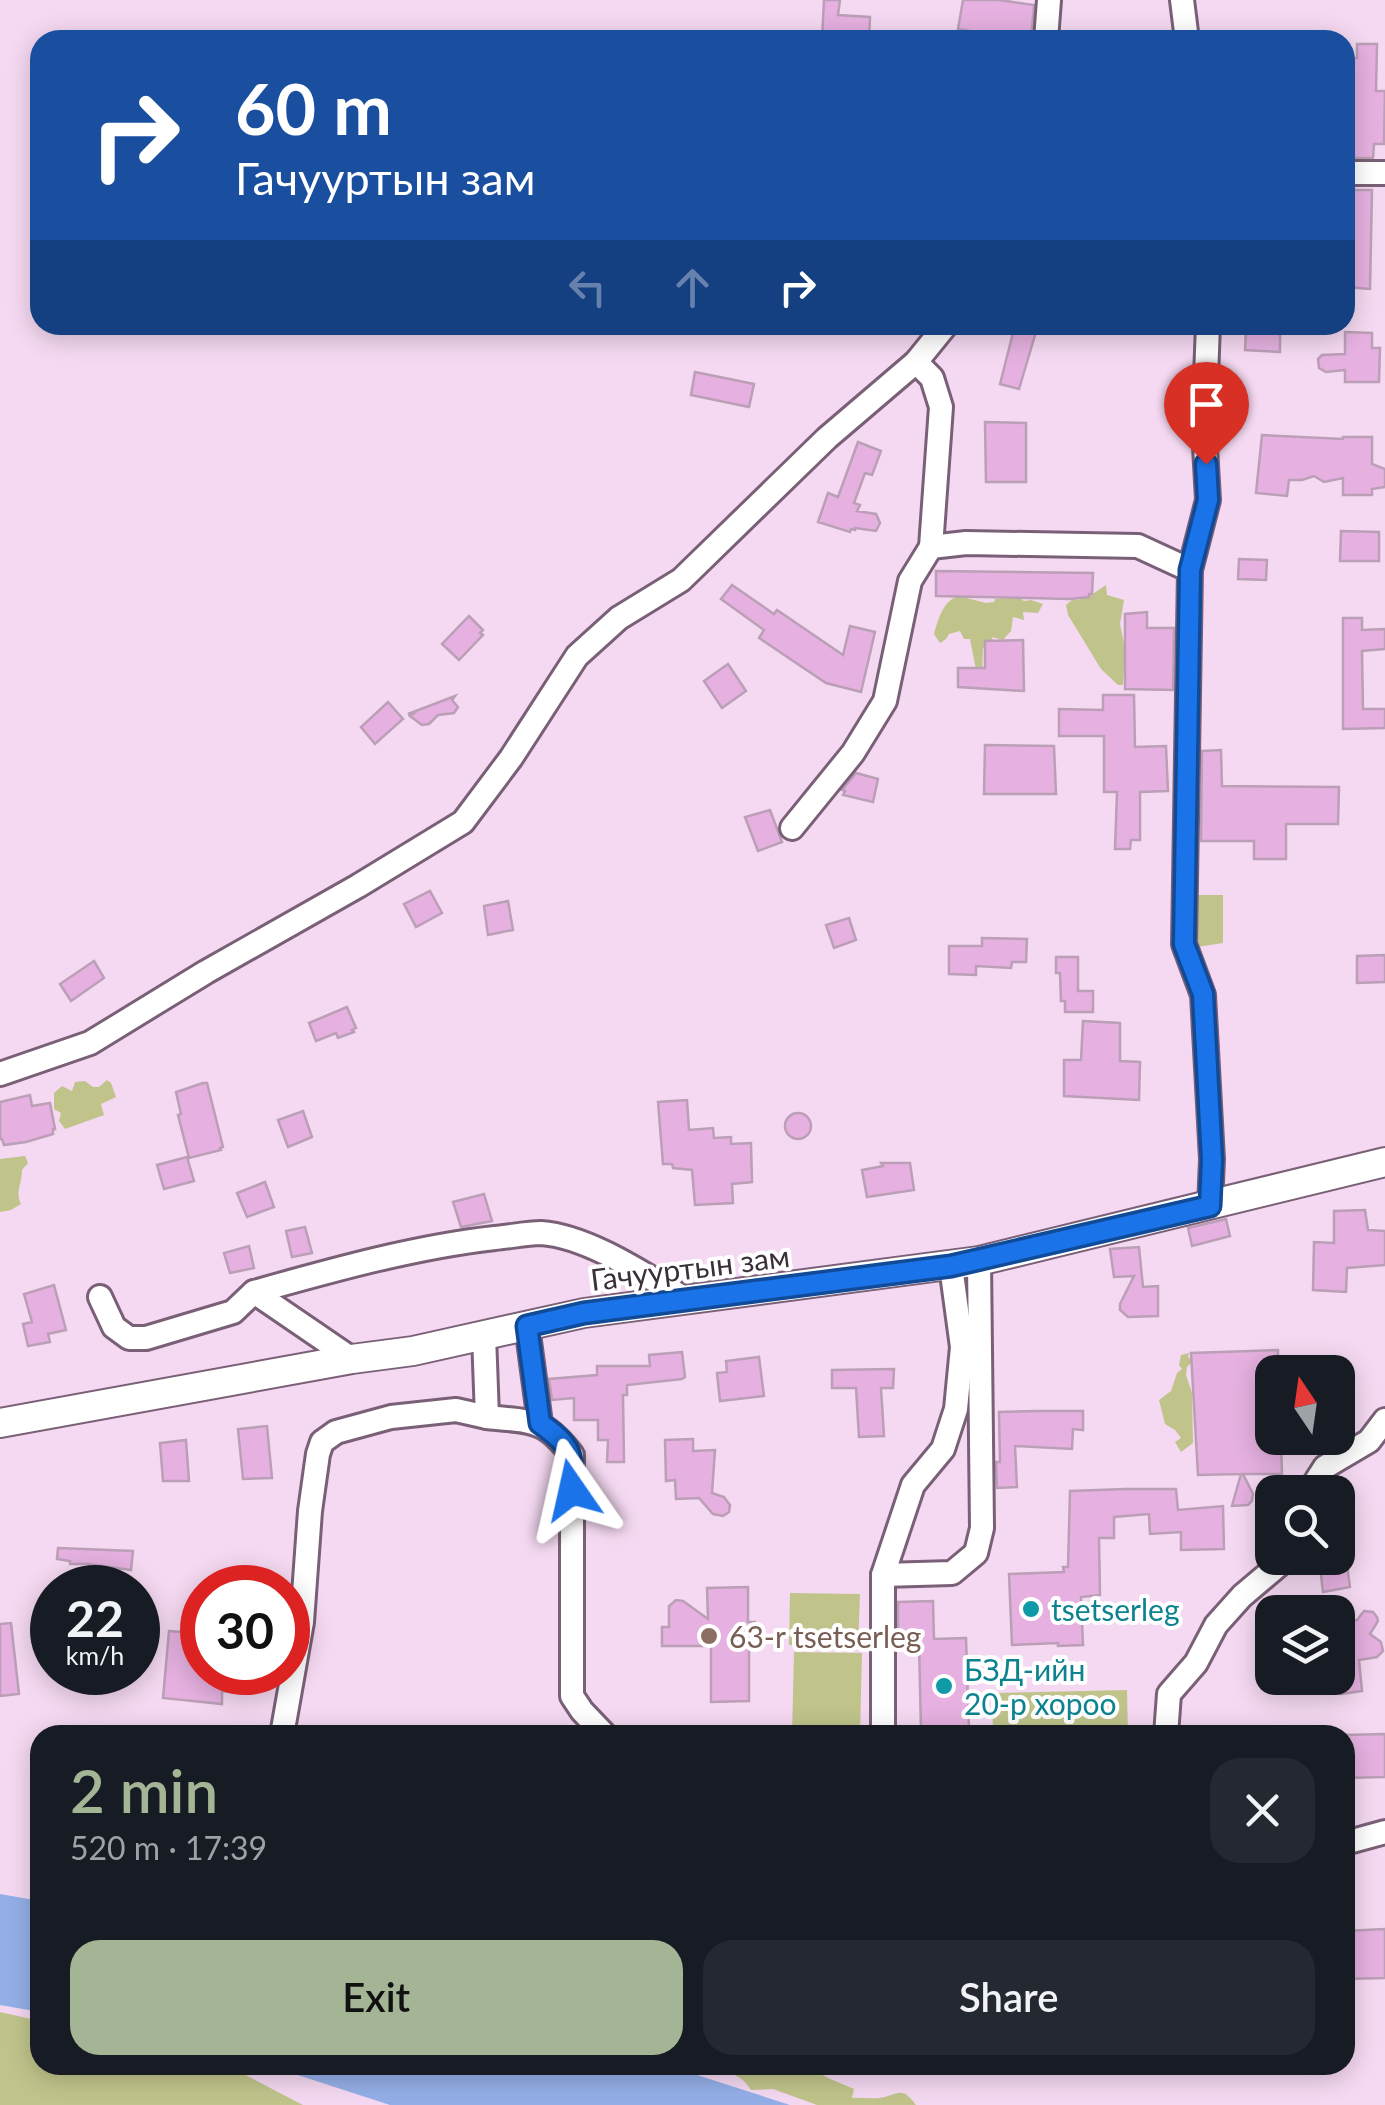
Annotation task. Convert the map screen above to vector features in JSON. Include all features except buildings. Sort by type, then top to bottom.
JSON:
[{"type":"main road","name":"Гачууртын зам","points":[[0,1423],[413,1351],[584,1313],[965,1264],[1385,1162]]},
{"type":"street","points":[[1047,30],[1049,0]]},
{"type":"street","points":[[1182,0],[1186,30]]},
{"type":"street","points":[[1355,173],[1385,173]]},
{"type":"street","points":[[0,1074],[90,1043],[463,822],[511,758],[577,656],[619,618],[681,580],[827,438],[916,362],[938,335]]},
{"type":"street","points":[[1208,335],[1204,429],[1208,500],[1190,570],[1184,944],[1203,994],[1212,1160],[1210,1206]]},
{"type":"street","points":[[792,828],[853,753],[886,701],[910,581],[931,547],[941,407],[932,378],[916,362]]},
{"type":"street","points":[[931,547],[966,543],[1138,546],[1190,570]]},
{"type":"street","points":[[100,1297],[114,1326],[129,1338],[146,1338],[233,1312],[254,1292],[323,1273],[463,1242],[541,1233],[616,1258],[687,1300]]},
{"type":"street","points":[[883,1575],[952,1573],[976,1553],[982,1528],[965,1264]]},
{"type":"street","points":[[883,1725],[883,1575],[914,1485],[942,1450],[956,1409],[965,1264]]},
{"type":"street","points":[[254,1292],[352,1359]]},
{"type":"street","points":[[527,1326],[540,1423]]},
{"type":"street","points":[[484,1335],[487,1416]]},
{"type":"street","points":[[284,1725],[302,1622],[310,1511],[322,1442],[336,1432],[391,1417],[456,1410],[540,1423],[572,1455],[572,1696],[595,1725]]},
{"type":"street","points":[[1320,1475],[1325,1467],[1369,1440],[1385,1420]]},
{"type":"street","points":[[1167,1725],[1169,1694],[1196,1663],[1216,1625],[1267,1575]]},
{"type":"street","points":[[1355,1840],[1385,1832]]},
{"type":"green space","points":[[1106,585],[1107,595],[1124,600],[1120,624],[1125,648],[1123,685],[1101,669],[1068,615],[1066,605]]},
{"type":"green space","points":[[959,596],[986,603],[1020,598],[1043,604],[1038,613],[1023,612],[1024,620],[1013,617],[1011,631],[1003,640],[992,637],[994,645],[983,648],[982,673],[976,670],[970,639],[964,639],[960,631],[949,634],[940,643],[934,634],[945,606]]},
{"type":"green space","points":[[1196,895],[1223,895],[1223,943],[1197,947]]},
{"type":"green space","points":[[107,1080],[116,1097],[101,1104],[104,1115],[65,1129],[59,1121],[61,1113],[54,1109],[54,1093],[62,1086],[72,1091],[75,1082],[85,1081],[99,1087]]},
{"type":"green space","points":[[25,1156],[28,1163],[22,1170],[21,1204],[0,1212],[0,1159]]},
{"type":"green space","points":[[1189,1353],[1193,1361],[1186,1375],[1192,1393],[1193,1443],[1181,1452],[1175,1442],[1181,1438],[1165,1424],[1159,1400],[1171,1391],[1182,1369],[1181,1355]]},
{"type":"green space","points":[[790,1593],[860,1594],[858,1647],[789,1645]]},
{"type":"green space","points":[[794,1652],[862,1653],[860,1725],[792,1725]]},
{"type":"green space","points":[[1127,1690],[1128,1725],[993,1725],[992,1693]]},
{"type":"green space","points":[[0,2012],[30,2019],[30,2075],[245,2075],[303,2105],[0,2105]]},
{"type":"green space","points":[[734,2075],[823,2075],[854,2089],[852,2098],[902,2093],[916,2105],[817,2105],[773,2089],[751,2090]]},
{"type":"water","points":[[0,1894],[30,1899],[30,2010],[0,2005]]},
{"type":"water","points":[[298,2075],[697,2075],[790,2105],[390,2105]]},
{"type":"place","name":"tsetserleg","points":[[1031,1609]]},
{"type":"place","name":"63-r tsetserleg","points":[[709,1636]]},
{"type":"place","name":"БЗД-ийн 20-р хороо","points":[[944,1686]]},
{"type":"route","points":[[572,1490],[572,1455],[540,1423],[527,1326],[584,1313],[951,1266],[1210,1206],[1212,1160],[1203,994],[1184,944],[1190,570],[1208,500],[1206,464]]}]
